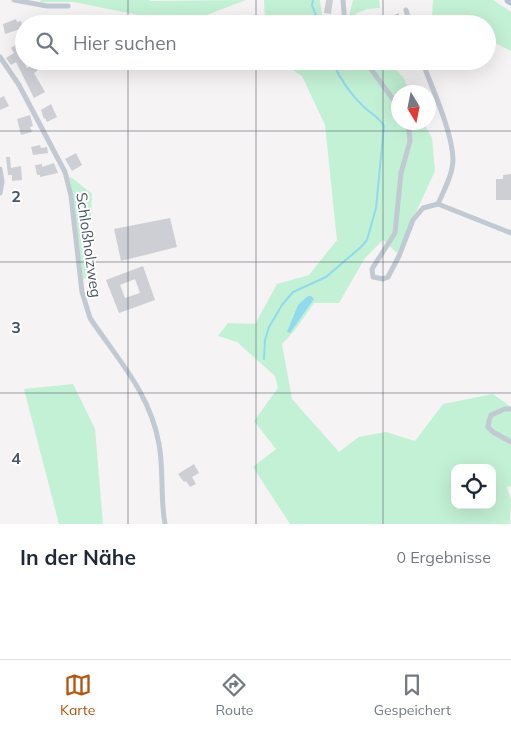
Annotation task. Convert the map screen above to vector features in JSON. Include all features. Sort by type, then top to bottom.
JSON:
[{"type":"street","points":[[14,0],[47,6],[68,6]]},
{"type":"street","points":[[342,0],[344,15]]},
{"type":"street","points":[[406,10],[407,15]]},
{"type":"street","name":"Schloßholzweg","points":[[0,57],[20,85],[65,172],[71,196],[82,292],[88,313],[100,334],[140,389],[147,402],[159,442],[161,499],[165,524]]},
{"type":"street","points":[[372,70],[391,96]]},
{"type":"street","points":[[425,70],[443,117],[453,160],[450,174],[438,204]]},
{"type":"street","points":[[409,130],[410,141],[401,173],[395,233],[372,269],[373,277],[383,279],[388,277],[417,214],[423,208],[438,204],[511,233]]},
{"type":"street","points":[[0,169],[2,182],[0,193]]},
{"type":"street","points":[[511,409],[505,409],[492,415],[488,421],[488,428],[511,442]]},
{"type":"green space","points":[[41,0],[246,0],[207,15],[138,15],[74,2],[40,2]]},
{"type":"green space","points":[[264,0],[320,0],[322,15],[265,15]]},
{"type":"green space","points":[[353,0],[379,0],[380,8],[367,9],[356,15],[349,15]]},
{"type":"green space","points":[[433,0],[493,0],[511,12],[511,51],[496,44],[496,15],[432,15]]},
{"type":"green space","points":[[293,70],[396,70],[407,85],[391,85],[391,130],[428,130],[432,138],[435,171],[397,253],[383,240],[365,258],[339,303],[314,303],[295,330],[282,344],[292,399],[339,452],[359,437],[386,432],[415,441],[443,404],[493,394],[511,407],[511,486],[507,487],[511,500],[510,524],[290,524],[253,467],[276,449],[254,421],[278,388],[275,376],[237,342],[218,336],[228,323],[255,324],[277,284],[309,275],[337,240],[325,125],[302,76]]},
{"type":"green space","points":[[68,177],[92,194],[91,218],[86,228],[88,249],[93,264],[90,278],[83,279]]},
{"type":"green space","points":[[73,384],[95,429],[103,524],[59,524],[24,389]]},
{"type":"water","points":[[308,296],[314,299],[290,333],[287,332],[298,305]]},
{"type":"building","points":[[326,0],[333,0],[331,14],[324,13]]},
{"type":"building","points":[[15,19],[15,31],[5,34],[3,24]]},
{"type":"building","points":[[15,45],[15,63],[11,65],[6,58],[14,53],[11,48]]},
{"type":"building","points":[[20,70],[38,70],[34,73],[45,92],[34,98]]},
{"type":"building","points":[[4,96],[9,106],[0,110],[0,98]]},
{"type":"building","points":[[51,104],[57,117],[47,122],[41,110]]},
{"type":"building","points":[[30,115],[33,126],[30,127],[32,132],[21,135],[17,119]]},
{"type":"building","points":[[40,145],[41,148],[47,147],[48,153],[33,155],[31,147]]},
{"type":"building","points":[[76,153],[82,165],[72,171],[65,159]]},
{"type":"building","points":[[6,157],[10,157],[11,168],[21,166],[22,180],[12,181],[12,175],[8,175]]},
{"type":"building","points":[[54,163],[58,173],[40,177],[40,175],[37,175],[35,165],[42,164],[42,167]]},
{"type":"building","points":[[511,174],[511,200],[496,200],[496,179],[503,179],[503,175]]},
{"type":"building","points":[[170,218],[177,247],[121,261],[114,229]]},
{"type":"building","points":[[143,266],[155,300],[119,313],[106,280]],"holes":[[[135,279],[140,293],[125,298],[120,285]]]},
{"type":"building","points":[[194,464],[199,473],[192,477],[196,484],[190,487],[178,474]]},
{"type":"waterway","points":[[313,0],[312,5],[316,15]]},
{"type":"waterway","points":[[264,359],[265,340],[269,327],[282,305],[293,292],[326,277],[361,247],[367,240],[376,208],[384,126],[380,120],[359,102],[337,70]]}]
